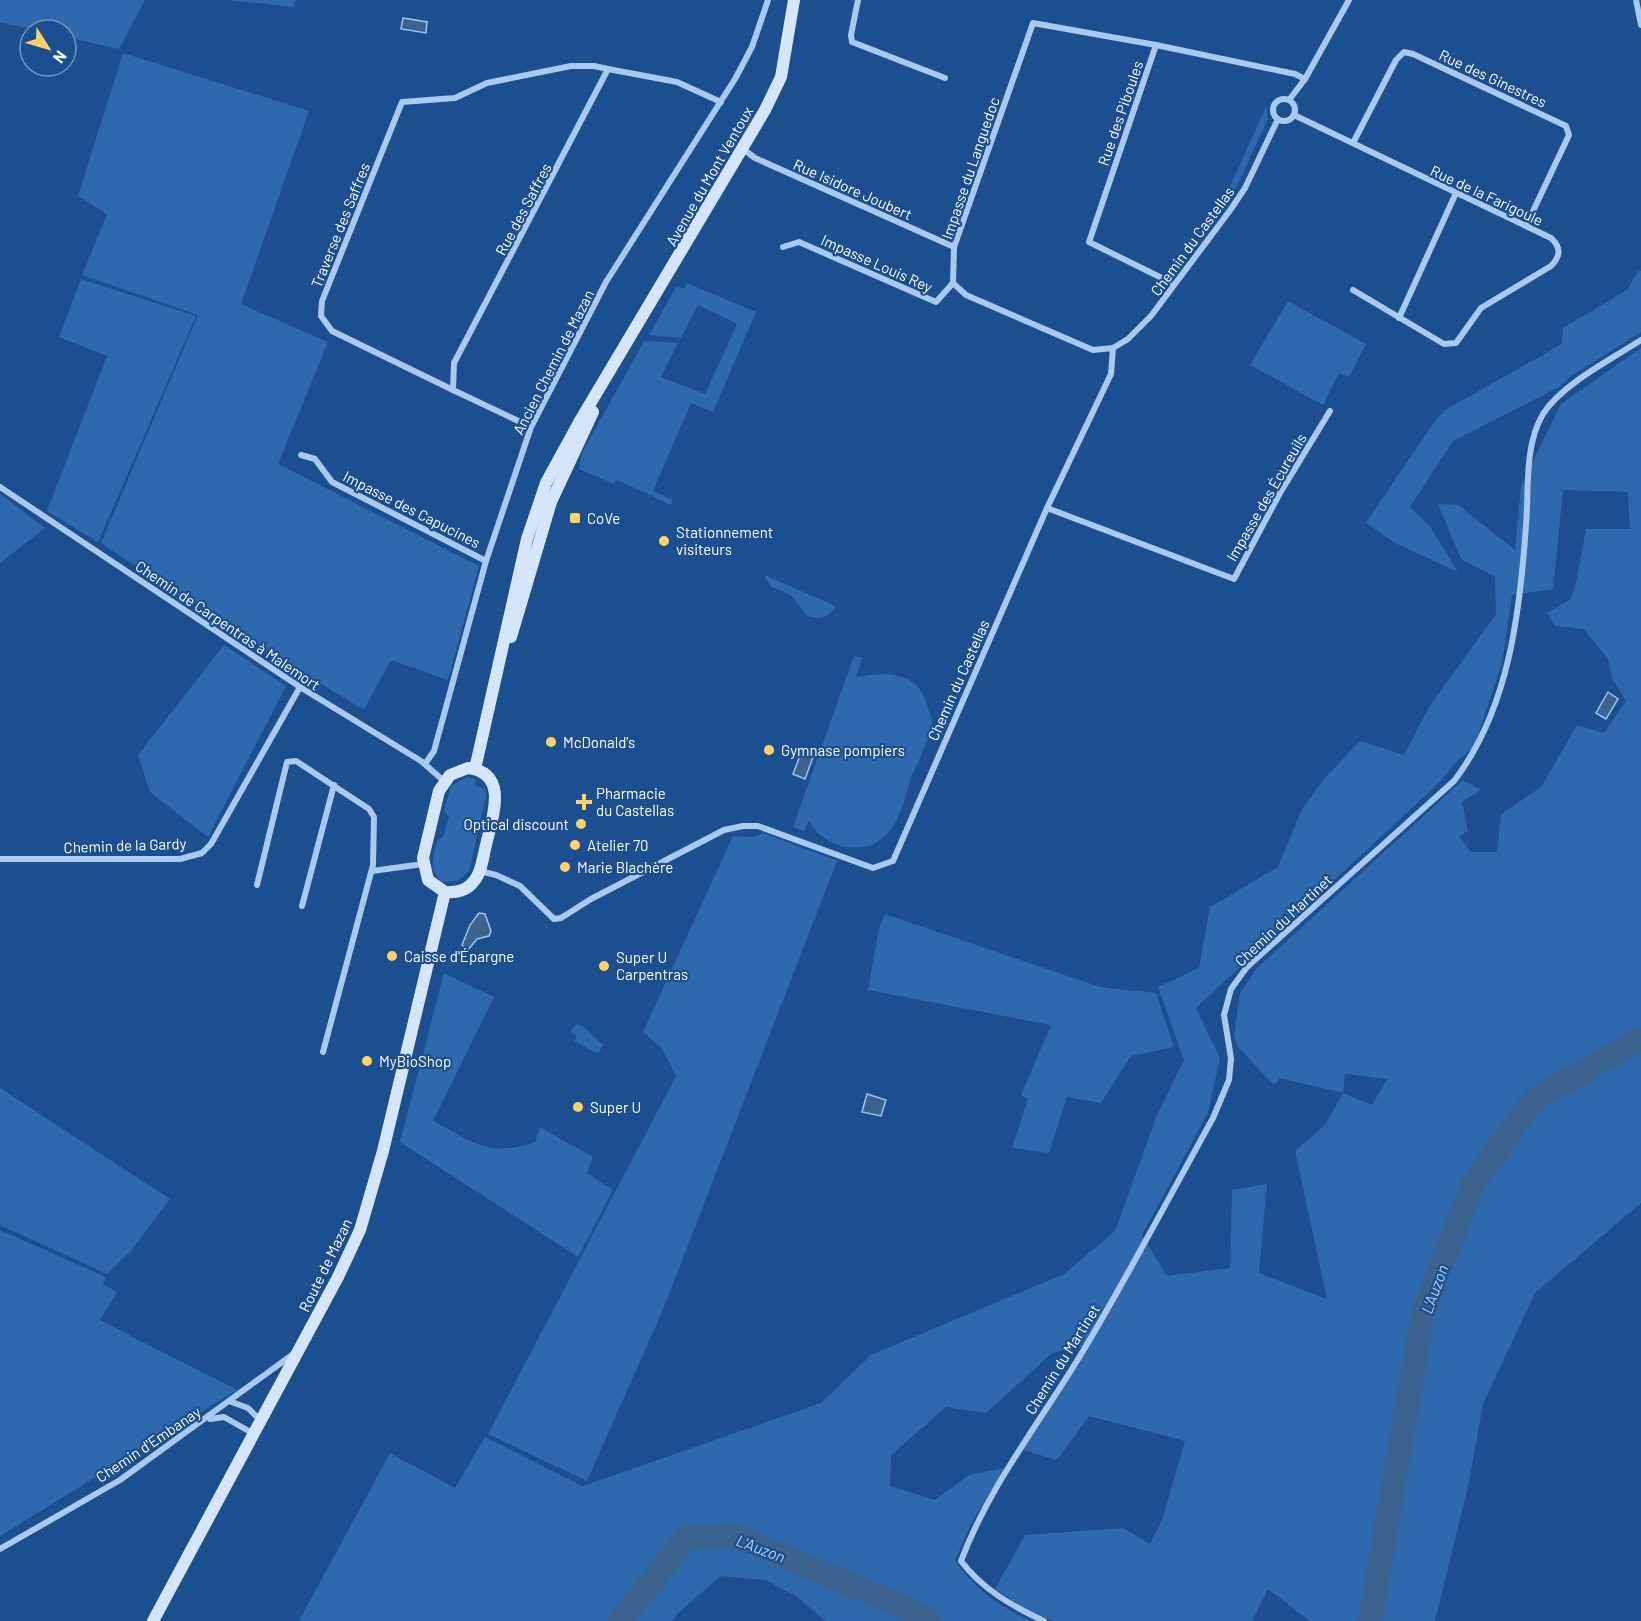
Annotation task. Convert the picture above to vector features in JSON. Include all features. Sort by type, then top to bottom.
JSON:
[{"type":"main road","name":"Avenue du Mont Ventoux","points":[[475,769],[493,696],[551,502],[621,355],[743,149],[781,77],[788,50],[794,0]]},
{"type":"main road","points":[[475,769],[488,777],[496,793],[479,871],[475,881],[465,889],[445,892],[428,880],[423,864],[444,781],[454,771],[475,769]]},
{"type":"main road","name":"Route de Mazan","points":[[153,1621],[301,1346],[360,1230],[383,1151],[445,892]]},
{"type":"street","name":"Ancien Chemin de Mazan","points":[[425,764],[434,751],[486,561],[531,427],[606,282],[721,102],[752,47],[768,0]]},
{"type":"street","points":[[858,0],[851,35],[852,42],[945,78]]},
{"type":"street","points":[[1289,100],[1305,79],[1349,0]]},
{"type":"street","points":[[1636,0],[1641,25]]},
{"type":"street","name":"Impasse du Languedoc","points":[[953,283],[954,247],[1033,23],[1156,45]]},
{"type":"street","name":"Rue des Piboules","points":[[1174,284],[1089,242],[1156,45],[1295,74],[1305,79]]},
{"type":"street","name":"Rue des Ginestres","points":[[1353,143],[1396,60],[1404,52],[1413,54],[1566,126],[1569,135],[1526,226]]},
{"type":"street","name":"Traverse des Saffres","points":[[453,390],[332,331],[321,316],[322,301],[402,102],[455,98],[487,83],[545,70],[594,66],[608,69]]},
{"type":"street","points":[[608,69],[677,82],[721,102]]},
{"type":"street","name":"Rue des Saffres","points":[[453,390],[454,363],[466,338],[514,253],[608,69]]},
{"type":"street","points":[[1281,99],[1289,100],[1294,107],[1294,115],[1287,120],[1278,119],[1273,112],[1275,104],[1281,99]]},
{"type":"street","name":"Rue de la Farigoule","points":[[1294,115],[1526,226],[1557,244],[1558,259],[1551,266],[1481,308],[1456,343],[1444,344],[1353,290]]},
{"type":"street","name":"Chemin du Castellas","points":[[479,871],[496,875],[519,886],[554,919],[724,830],[743,826],[758,826],[873,868],[893,861],[1047,508],[1111,374],[1113,348],[1128,339],[1151,316],[1245,188],[1278,119]]},
{"type":"street","name":"Rue Isidore Joubert","points":[[743,149],[755,158],[954,247]]},
{"type":"street","points":[[1399,318],[1456,193]]},
{"type":"street","name":"Impasse Louis Rey","points":[[783,247],[799,242],[936,302],[953,283]]},
{"type":"street","points":[[953,283],[966,295],[1093,350],[1113,348]]},
{"type":"street","name":"Chemin du Martinet","points":[[1044,1621],[1020,1610],[976,1581],[971,1575],[961,1561],[973,1528],[1030,1432],[1089,1343],[1213,1118],[1229,1080],[1231,1058],[1224,1015],[1231,989],[1247,967],[1454,781],[1468,762],[1486,727],[1515,632],[1521,594],[1532,438],[1544,412],[1562,394],[1641,340]]},
{"type":"street","points":[[453,390],[531,427]]},
{"type":"street","name":"Impasse des Écureuils","points":[[1047,508],[1234,579],[1280,494],[1330,411]]},
{"type":"street","name":"Impasse des Capucines","points":[[301,455],[315,459],[332,482],[486,561]]},
{"type":"street","name":"Chemin de Carpentras à Malemort","points":[[0,487],[300,687],[425,764],[444,781]]},
{"type":"street","name":"Chemin de la Gardy","points":[[0,859],[180,859],[202,853],[211,844],[300,687]]},
{"type":"street","points":[[257,885],[286,762],[296,761],[369,809],[374,817],[372,871],[323,1052]]},
{"type":"street","points":[[302,906],[334,785]]},
{"type":"street","points":[[372,871],[423,864]]},
{"type":"street","name":"Chemin d'Embanay","points":[[0,1549],[120,1480],[206,1420],[276,1368],[301,1346]]},
{"type":"street","points":[[206,1420],[224,1417],[257,1429],[256,1413],[243,1405],[230,1401]]},
{"type":"shaded area","points":[[0,0],[145,0],[119,49],[78,40],[78,18],[18,18],[18,26],[0,22]]},
{"type":"shaded area","points":[[228,0],[296,0],[293,7]]},
{"type":"shaded area","points":[[403,18],[427,22],[426,33],[401,29]]},
{"type":"shaded area","points":[[123,53],[309,111],[241,304],[328,342],[278,464],[479,566],[448,680],[391,660],[364,710],[199,609],[101,543],[198,315],[82,275],[107,214],[78,196]]},
{"type":"shaded area","points":[[1266,107],[1268,119],[1238,184],[1215,219]]},
{"type":"shaded area","points":[[1638,271],[1641,271],[1641,332],[1571,376],[1559,387],[1453,441],[1410,507],[1431,528],[1458,572],[1397,544],[1366,523],[1432,425],[1445,410],[1562,344],[1563,328],[1627,290]]},
{"type":"shaded area","points":[[81,279],[196,316],[98,542],[47,511],[107,356],[59,337]]},
{"type":"shaded area","points":[[687,283],[756,312],[713,412],[691,403],[653,491],[673,500],[671,505],[622,482],[616,480],[614,484],[579,469],[582,453],[644,341],[678,343],[661,377],[705,394],[737,324],[698,305],[681,338],[649,335],[676,287],[684,288]]},
{"type":"shaded area","points":[[1288,301],[1366,344],[1349,377],[1339,373],[1323,405],[1250,365]]},
{"type":"shaded area","points":[[1641,348],[1641,1203],[1535,1293],[1483,1404],[1468,1487],[1435,1621],[1310,1621],[1268,1589],[1252,1621],[1053,1621],[1022,1607],[995,1589],[1025,1535],[1123,1528],[1150,1544],[1162,1520],[1185,1441],[1089,1416],[1057,1460],[1023,1450],[1091,1345],[1052,1353],[986,1413],[946,1407],[891,1455],[890,1486],[935,1500],[969,1475],[1004,1468],[971,1524],[955,1561],[962,1571],[989,1596],[1009,1610],[1031,1621],[825,1621],[796,1596],[765,1580],[721,1576],[679,1612],[672,1621],[299,1621],[390,1453],[455,1488],[485,1437],[583,1486],[821,1403],[871,1355],[1064,1274],[1115,1231],[1157,1115],[1184,1060],[1158,987],[1199,968],[1210,907],[1278,867],[1302,809],[1324,779],[1360,741],[1404,755],[1429,707],[1496,614],[1495,577],[1461,559],[1438,504],[1458,505],[1515,550],[1521,486],[1561,404]],"holes":[[[1563,490],[1628,492],[1630,529],[1586,529],[1576,583],[1570,600],[1547,613],[1555,626],[1584,629],[1608,659],[1612,678],[1626,701],[1604,733],[1577,725],[1541,787],[1501,814],[1497,852],[1471,852],[1459,836],[1468,831],[1462,802],[1481,790],[1463,780],[1257,968],[1240,993],[1234,1035],[1238,1047],[1274,1085],[1280,1078],[1343,1093],[1325,1125],[1295,1151],[1327,1299],[1259,1273],[1267,1184],[1232,1190],[1230,1268],[1167,1276],[1142,1235],[1208,1113],[1220,1058],[1196,1008],[1441,781],[1457,761],[1474,747],[1502,663],[1512,595],[1553,589]],[[1345,1074],[1387,1079],[1372,1105],[1343,1093]]]},
{"type":"shaded area","points":[[0,494],[45,528],[0,563]]},
{"type":"shaded area","points":[[764,575],[836,606],[824,617],[808,616],[790,595],[771,587]]},
{"type":"shaded area","points":[[224,645],[286,686],[208,837],[150,792],[138,755]]},
{"type":"shaded area","points":[[854,656],[862,658],[856,677],[889,674],[908,679],[916,685],[923,694],[932,722],[895,824],[876,843],[854,848],[833,843],[823,837],[809,820],[804,831],[793,827]]},
{"type":"shaded area","points":[[1608,692],[1618,699],[1606,719],[1596,713]]},
{"type":"shaded area","points":[[801,753],[813,757],[805,779],[793,774]]},
{"type":"shaded area","points":[[467,777],[476,779],[475,786],[485,789],[486,797],[469,871],[458,881],[443,882],[435,873],[433,858],[437,841],[443,837],[449,817],[444,811],[451,786]]},
{"type":"shaded area","points":[[763,833],[837,861],[662,1312],[587,1481],[488,1434],[676,1076],[661,1047],[643,1032],[733,836],[754,837]]},
{"type":"shaded area","points":[[479,913],[485,914],[491,931],[489,936],[477,939],[468,950],[462,945],[470,925]]},
{"type":"shaded area","points":[[885,914],[1100,987],[1156,993],[1174,1047],[1131,1056],[1101,1103],[1067,1097],[1049,1153],[1012,1148],[1028,1099],[1021,1095],[1051,1025],[868,990],[879,928]]},
{"type":"shaded area","points":[[444,973],[494,997],[433,1121],[471,1141],[493,1148],[519,1147],[535,1142],[540,1127],[593,1157],[587,1173],[613,1190],[578,1257],[400,1142]]},
{"type":"shaded area","points":[[577,1024],[585,1028],[603,1045],[598,1054],[574,1041],[577,1037],[571,1031]]},
{"type":"shaded area","points":[[0,1088],[170,1199],[131,1251],[107,1274],[0,1225]]},
{"type":"shaded area","points":[[867,1094],[886,1100],[881,1116],[862,1112]]},
{"type":"shaded area","points":[[0,1230],[106,1277],[103,1284],[117,1292],[100,1320],[237,1390],[0,1536]]},
{"type":"waterway","name":"L'Auzon","points":[[1370,1621],[1423,1313],[1473,1184],[1533,1100],[1641,1039]]},
{"type":"waterway","name":"L'Auzon","points":[[620,1621],[686,1538],[736,1536],[920,1614],[928,1621]]},
{"type":"place","name":"CoVe","points":[[575,518]]},
{"type":"place","name":"Stationnement visiteurs","points":[[664,541]]},
{"type":"place","name":"McDonald's","points":[[551,742]]},
{"type":"place","name":"Gymnase pompiers","points":[[769,750]]},
{"type":"place","name":"Pharmacie du Castellas","points":[[584,802]]},
{"type":"place","name":"Optical discount","points":[[581,824]]},
{"type":"place","name":"Atelier 70","points":[[575,845]]},
{"type":"place","name":"Marie Blachère","points":[[565,867]]},
{"type":"place","name":"Caisse d'Épargne","points":[[392,956]]},
{"type":"place","name":"Super U Carpentras","points":[[604,966]]},
{"type":"place","name":"MyBioShop","points":[[367,1061]]},
{"type":"place","name":"Super U","points":[[578,1107]]}]
